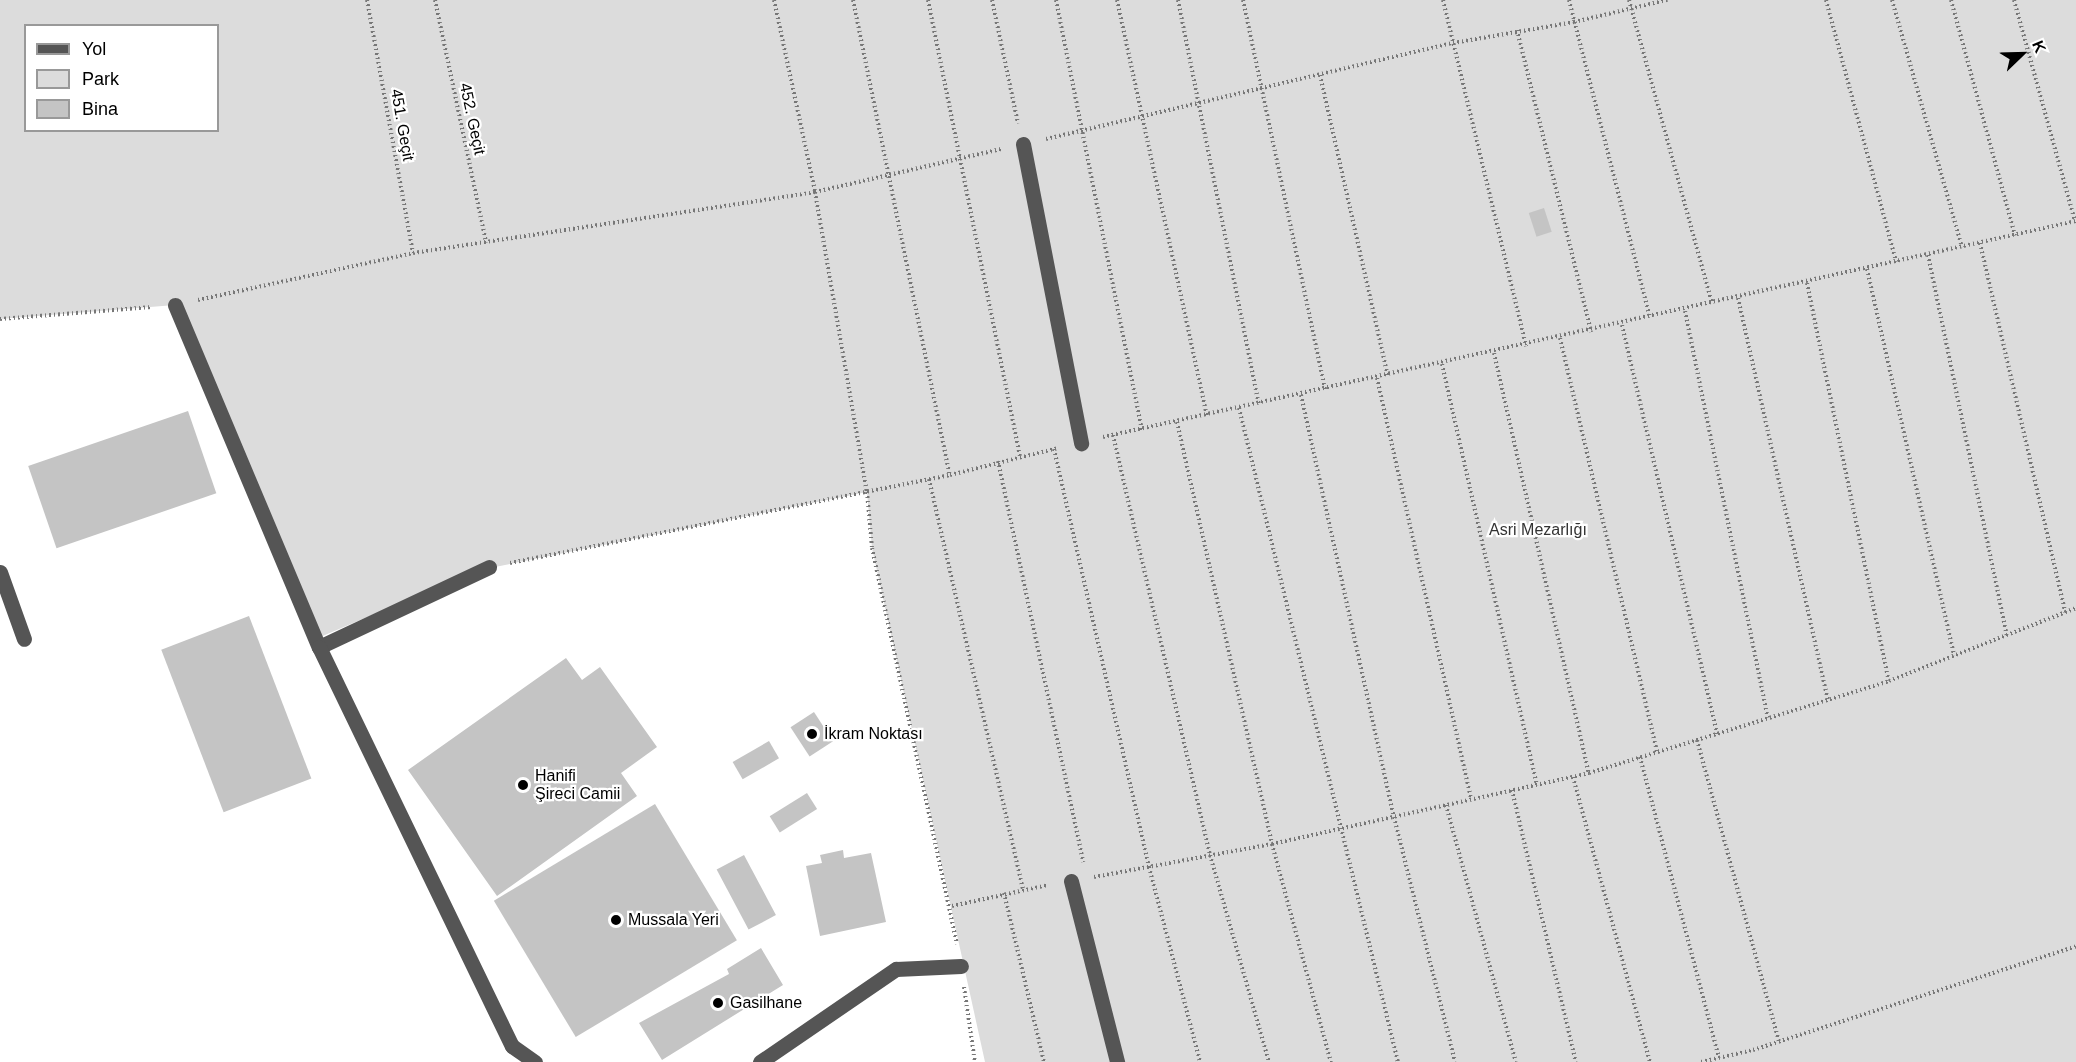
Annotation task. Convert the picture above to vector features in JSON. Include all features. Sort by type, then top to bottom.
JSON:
[{"type":"street","points":[[1023,144],[1081,443]]},
{"type":"street","points":[[175,305],[319,647],[512,1046],[535,1062]]},
{"type":"street","points":[[319,647],[489,567]]},
{"type":"street","points":[[0,572],[24,639]]},
{"type":"street","points":[[1079,879],[1117,1062]]},
{"type":"street","points":[[760,1062],[896,969],[961,966]]},
{"type":"path","name":"451. Geçit","points":[[367,0],[413,254]]},
{"type":"path","name":"452. Geçit","points":[[435,0],[486,243]]},
{"type":"path","points":[[774,0],[815,192],[867,492],[872,548],[952,906],[975,1062]]},
{"type":"path","points":[[853,0],[950,475]]},
{"type":"path","points":[[928,0],[962,158],[1020,456]]},
{"type":"path","points":[[992,0],[1023,144]]},
{"type":"path","points":[[1056,0],[1084,130],[1142,430]]},
{"type":"path","points":[[1117,0],[1207,416]]},
{"type":"path","points":[[1178,0],[1201,102],[1259,404]]},
{"type":"path","points":[[1243,0],[1325,389]]},
{"type":"path","points":[[1443,0],[1526,345]]},
{"type":"path","points":[[1569,0],[1650,318]]},
{"type":"path","points":[[1629,0],[1712,304]]},
{"type":"path","points":[[0,319],[175,305],[413,254],[815,192],[1453,43],[1574,22],[1667,0]]},
{"type":"path","points":[[1826,0],[1896,262]]},
{"type":"path","points":[[1892,0],[1962,247]]},
{"type":"path","points":[[1951,0],[2015,235]]},
{"type":"path","points":[[489,567],[950,475],[998,461],[1113,435],[1685,311],[2076,221],[2014,0]]},
{"type":"path","points":[[1518,30],[1590,332]]},
{"type":"path","points":[[1320,75],[1388,376]]},
{"type":"path","points":[[1980,243],[2065,612]]},
{"type":"path","points":[[1928,255],[2007,635]]},
{"type":"path","points":[[1867,269],[1954,655]]},
{"type":"path","points":[[1807,283],[1890,681]]},
{"type":"path","points":[[1738,298],[1828,699]]},
{"type":"path","points":[[1685,311],[1768,718]]},
{"type":"path","points":[[1622,325],[1717,734]]},
{"type":"path","points":[[1560,338],[1657,752]]},
{"type":"path","points":[[1494,353],[1589,773]]},
{"type":"path","points":[[1442,364],[1537,785]]},
{"type":"path","points":[[1377,378],[1471,800]]},
{"type":"path","points":[[1301,395],[1394,817],[1455,1062]]},
{"type":"path","points":[[1239,408],[1338,829],[1398,1062]]},
{"type":"path","points":[[1177,422],[1272,844],[1330,1062]]},
{"type":"path","points":[[1113,435],[1210,855],[1269,1062]]},
{"type":"path","points":[[1054,449],[1149,867],[1200,1062]]},
{"type":"path","points":[[998,461],[1079,879]]},
{"type":"path","points":[[929,479],[1023,890]]},
{"type":"path","points":[[952,906],[1004,893],[1272,844],[1589,773],[1890,681],[2076,608]]},
{"type":"path","points":[[1697,740],[1779,1041]]},
{"type":"path","points":[[1640,757],[1719,1058]]},
{"type":"path","points":[[1573,777],[1650,1062]]},
{"type":"path","points":[[1512,790],[1576,1062]]},
{"type":"path","points":[[1446,805],[1516,1062]]},
{"type":"path","points":[[1004,893],[1044,1062]]},
{"type":"path","points":[[1701,1062],[1779,1041],[2076,946]]},
{"type":"green space","name":"Asri Mezarlığı","points":[[0,0],[2076,0],[2076,1062],[985,1062],[872,548],[867,492],[475,571],[318,638],[175,305],[0,319]]},
{"type":"building","points":[[1544,208],[1552,232],[1537,237],[1529,213]]},
{"type":"building","points":[[188,411],[216,493],[57,548],[28,466]]},
{"type":"building","points":[[249,616],[311,778],[224,812],[161,650]]},
{"type":"building","name":"Hanifi Şireci Camii","points":[[566,658],[582,680],[600,667],[657,747],[621,773],[637,796],[497,896],[408,770]]},
{"type":"building","name":"İkram Noktası","points":[[814,712],[833,741],[810,757],[791,727]]},
{"type":"building","points":[[769,741],[779,758],[743,779],[733,762]]},
{"type":"building","points":[[807,793],[817,809],[780,832],[770,816]]},
{"type":"building","name":"Mussala Yeri","points":[[655,804],[737,940],[576,1037],[494,901]]},
{"type":"building","points":[[843,850],[844,858],[871,853],[886,922],[820,936],[806,866],[822,863],[820,855]]},
{"type":"building","points":[[744,855],[776,915],[749,930],[717,870]]},
{"type":"building","name":"Gasilhane","points":[[761,948],[783,985],[662,1060],[639,1023],[729,974],[727,969]]},
{"type":"place","name":"İkram Noktası","points":[[812,734]]},
{"type":"place","name":"Hanifi Şireci Camii","points":[[523,785]]},
{"type":"place","name":"Mussala Yeri","points":[[616,920]]},
{"type":"place","name":"Gasilhane","points":[[718,1003]]}]
